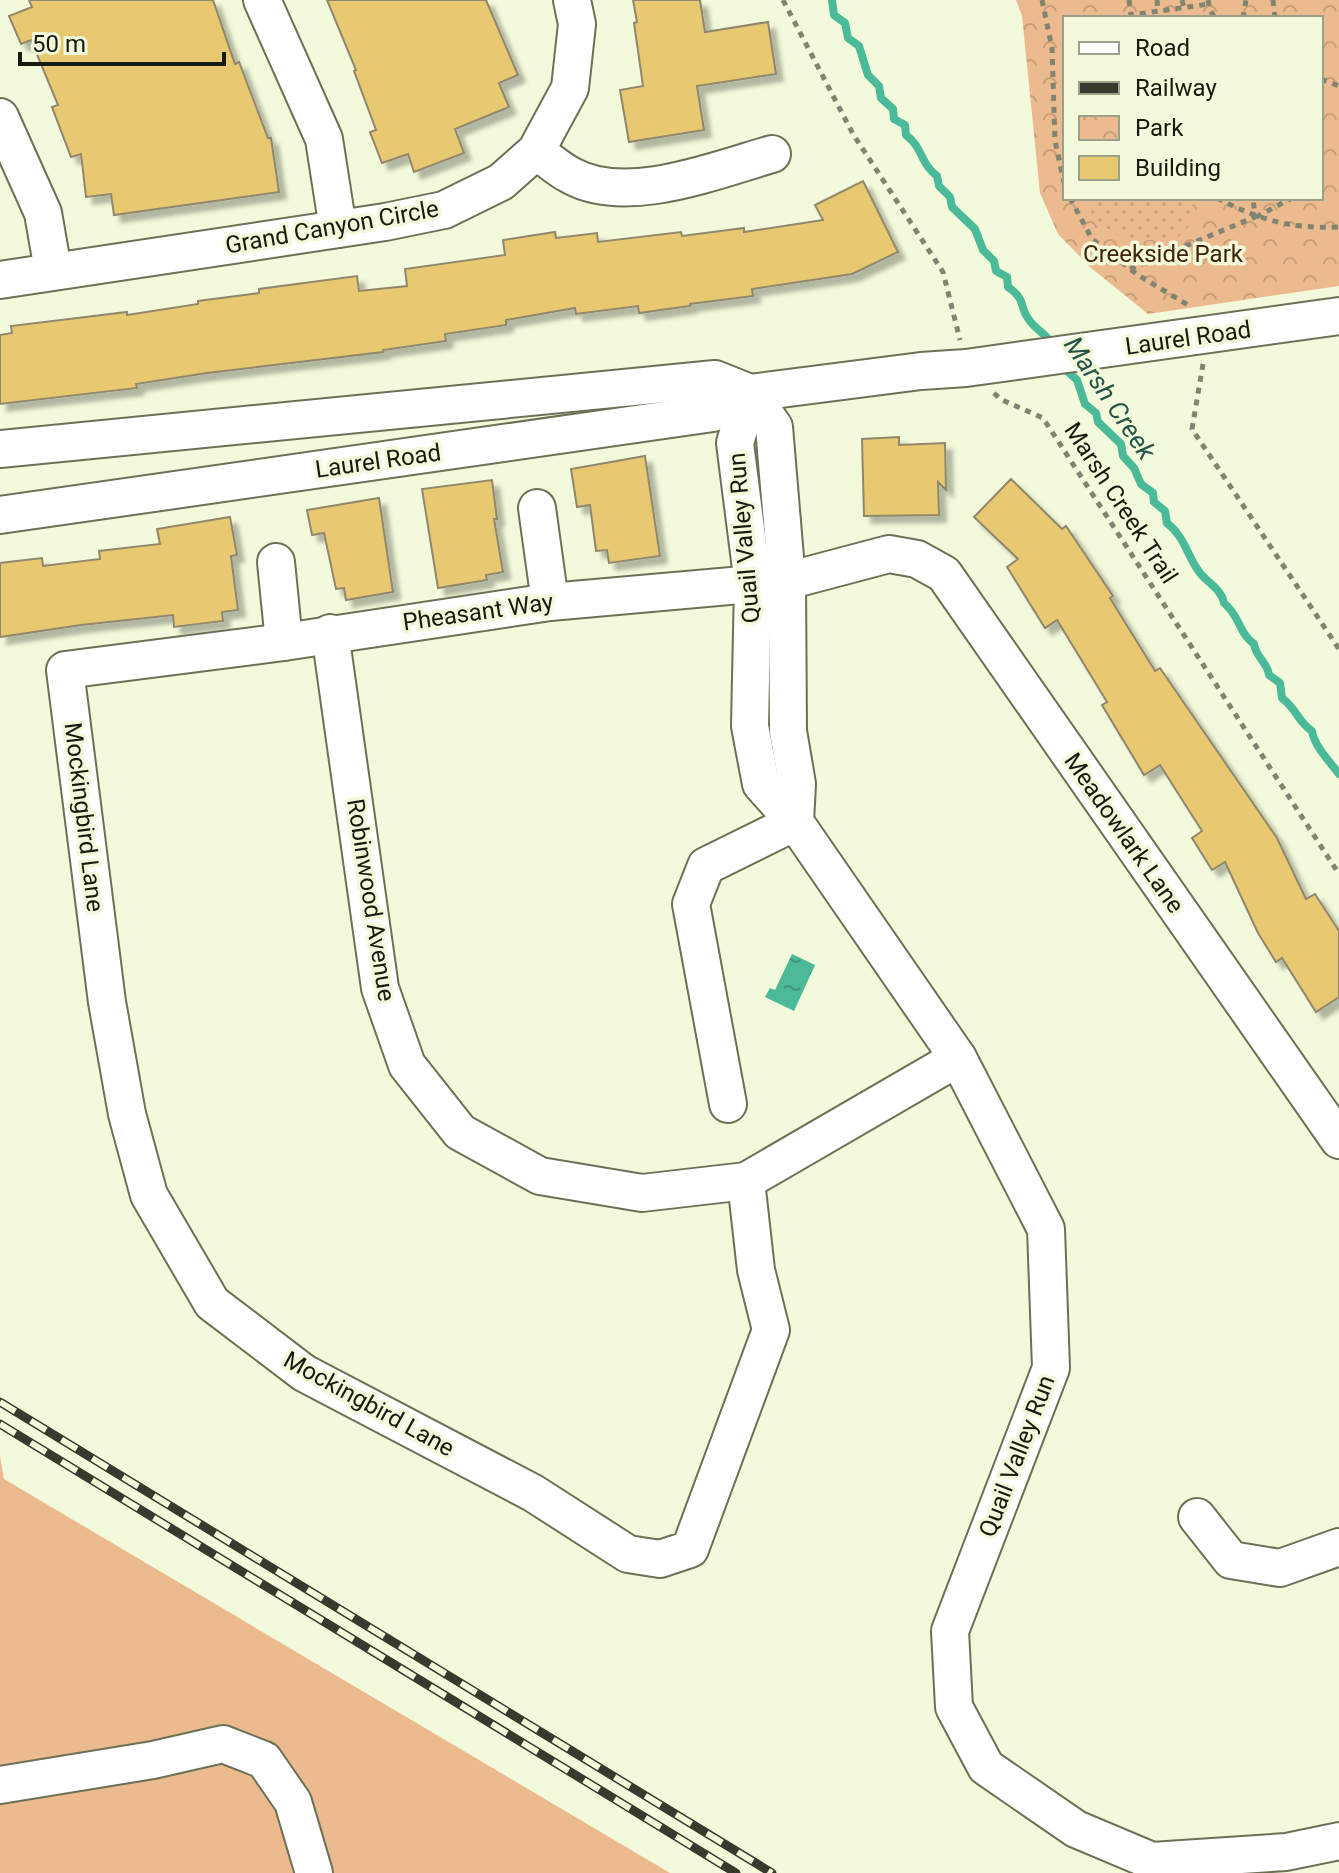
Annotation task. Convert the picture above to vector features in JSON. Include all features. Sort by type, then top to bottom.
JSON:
[{"type":"street","points":[[262,0],[324,139],[338,229]]},
{"type":"street","name":"Grand Canyon Circle","points":[[0,280],[444,210],[501,182],[536,151],[570,88],[577,24],[572,0]]},
{"type":"street","points":[[0,117],[43,213],[53,270]]},
{"type":"street","points":[[536,151],[572,177],[601,186],[684,180],[772,154]]},
{"type":"street","name":"Laurel Road","points":[[0,515],[713,413],[750,393],[966,368],[1339,316]]},
{"type":"street","name":"Laurel Road","points":[[0,449],[715,379],[750,393]]},
{"type":"street","name":"Quail Valley Run","points":[[750,393],[774,427],[770,582],[797,784],[795,822],[958,1058],[1046,1229],[1051,1368],[950,1631],[954,1707],[986,1767],[1076,1829],[1152,1861],[1286,1852],[1339,1841]]},
{"type":"street","points":[[537,508],[550,602]]},
{"type":"street","name":"Pheasant Way","points":[[65,670],[284,642],[550,602],[770,582],[889,554]]},
{"type":"street","name":"Meadowlark Lane","points":[[889,554],[917,559],[944,574],[1339,1140]]},
{"type":"street","points":[[276,562],[284,642]]},
{"type":"street","name":"Robinwood Avenue","points":[[330,633],[380,988],[407,1065],[460,1132],[540,1176],[642,1193],[746,1181],[958,1058]]},
{"type":"street","name":"Mockingbird Lane","points":[[65,670],[107,1002],[127,1114],[149,1195],[212,1303],[304,1373],[533,1493],[628,1554],[660,1559],[690,1549],[771,1330],[756,1270],[746,1181]]},
{"type":"street","points":[[728,1104],[691,904],[706,866],[795,822]]},
{"type":"street","points":[[1197,1517],[1231,1560],[1280,1568],[1339,1547]]},
{"type":"street","points":[[0,1785],[153,1760],[223,1744],[264,1760],[293,1802],[314,1873]]},
{"type":"path","points":[[783,0],[853,134],[943,272],[966,368]]},
{"type":"path","points":[[1042,0],[1052,48],[1055,141],[1063,178]]},
{"type":"path","points":[[1129,0],[1131,15],[1209,2]]},
{"type":"path","points":[[1157,0],[1158,12]]},
{"type":"path","points":[[1182,0],[1184,8]]},
{"type":"path","points":[[1071,200],[1092,239],[1130,269],[1196,311],[1208,336],[1192,429],[1339,649]]},
{"type":"path","points":[[1221,200],[1255,217],[1312,228],[1339,227]]},
{"type":"path","points":[[1253,200],[1255,217]]},
{"type":"path","points":[[1130,269],[1288,200]]},
{"type":"path","name":"Marsh Creek Trail","points":[[966,368],[1000,399],[1043,418],[1339,874]]},
{"type":"green space","name":"Creekside Park","points":[[1016,0],[1339,0],[1339,286],[1148,314],[1090,267],[1058,234],[1040,193],[1022,16]]},
{"type":"green space","points":[[1087,200],[1196,200],[1190,209],[1191,225],[1178,237],[1130,242],[1094,218]]},
{"type":"green space","points":[[0,1457],[4,1479],[670,1873],[0,1873]]},
{"type":"water","points":[[792,954],[815,965],[794,1011],[765,997],[770,988],[775,990]]},
{"type":"building","points":[[29,0],[213,0],[235,64],[239,62],[268,138],[271,138],[279,192],[114,215],[111,194],[86,197],[81,154],[71,157],[52,107],[58,105],[31,40],[21,44],[9,16],[32,7]]},
{"type":"building","points":[[327,0],[486,0],[518,75],[499,83],[509,107],[455,129],[464,153],[414,172],[408,154],[382,163],[370,132],[376,130],[356,70]]},
{"type":"building","points":[[633,0],[700,0],[705,32],[768,22],[776,74],[697,86],[704,130],[629,142],[620,90],[643,86]]},
{"type":"building","points":[[863,181],[898,252],[852,274],[752,289],[753,296],[639,313],[638,306],[576,314],[575,308],[506,320],[506,325],[445,334],[446,341],[383,352],[207,373],[136,384],[137,388],[0,404],[0,335],[12,333],[11,326],[127,312],[127,315],[259,293],[259,289],[357,276],[359,291],[407,286],[405,269],[505,255],[503,240],[555,232],[556,238],[597,233],[598,242],[681,232],[682,236],[744,228],[744,232],[823,220],[815,205]]},
{"type":"building","points":[[899,437],[899,445],[945,443],[946,490],[938,482],[939,515],[864,516],[862,439]]},
{"type":"building","points":[[645,456],[660,556],[609,563],[607,550],[596,551],[590,505],[577,507],[571,469]]},
{"type":"building","points":[[1011,479],[1062,529],[1066,526],[1113,596],[1110,598],[1155,671],[1160,668],[1277,838],[1306,899],[1315,894],[1339,931],[1339,997],[1316,1012],[1282,958],[1276,962],[1258,933],[1225,862],[1212,870],[1192,838],[1202,831],[1160,765],[1144,775],[1102,705],[1107,702],[1057,620],[1045,628],[1007,567],[1018,559],[974,517]]},
{"type":"building","points":[[492,480],[497,519],[494,519],[503,572],[486,575],[487,580],[438,588],[422,489]]},
{"type":"building","points":[[379,498],[393,592],[346,600],[344,588],[336,589],[324,533],[312,535],[307,510]]},
{"type":"building","points":[[230,517],[237,555],[231,556],[238,610],[222,612],[223,621],[174,627],[173,615],[0,637],[0,563],[42,558],[43,566],[100,559],[99,551],[160,544],[157,529]]},
{"type":"waterway","name":"Marsh Creek","points":[[832,0],[834,15],[845,23],[848,38],[859,46],[868,75],[879,86],[881,98],[893,109],[894,119],[905,125],[906,135],[937,176],[939,186],[950,197],[952,207],[975,229],[983,250],[994,261],[996,271],[1007,277],[1008,287],[1021,300],[1026,316],[1052,347]]},
{"type":"waterway","name":"Marsh Creek","points":[[1064,363],[1065,369],[1077,380],[1085,404],[1121,444],[1123,456],[1134,468],[1141,484],[1153,493],[1154,502],[1165,511],[1167,523],[1178,534],[1196,567],[1221,594],[1224,603],[1254,644],[1269,675],[1280,683],[1282,698],[1312,731],[1319,748],[1339,774]]},
{"type":"railway","points":[[0,1402],[772,1873]]},
{"type":"railway","points":[[0,1424],[736,1873]]}]
